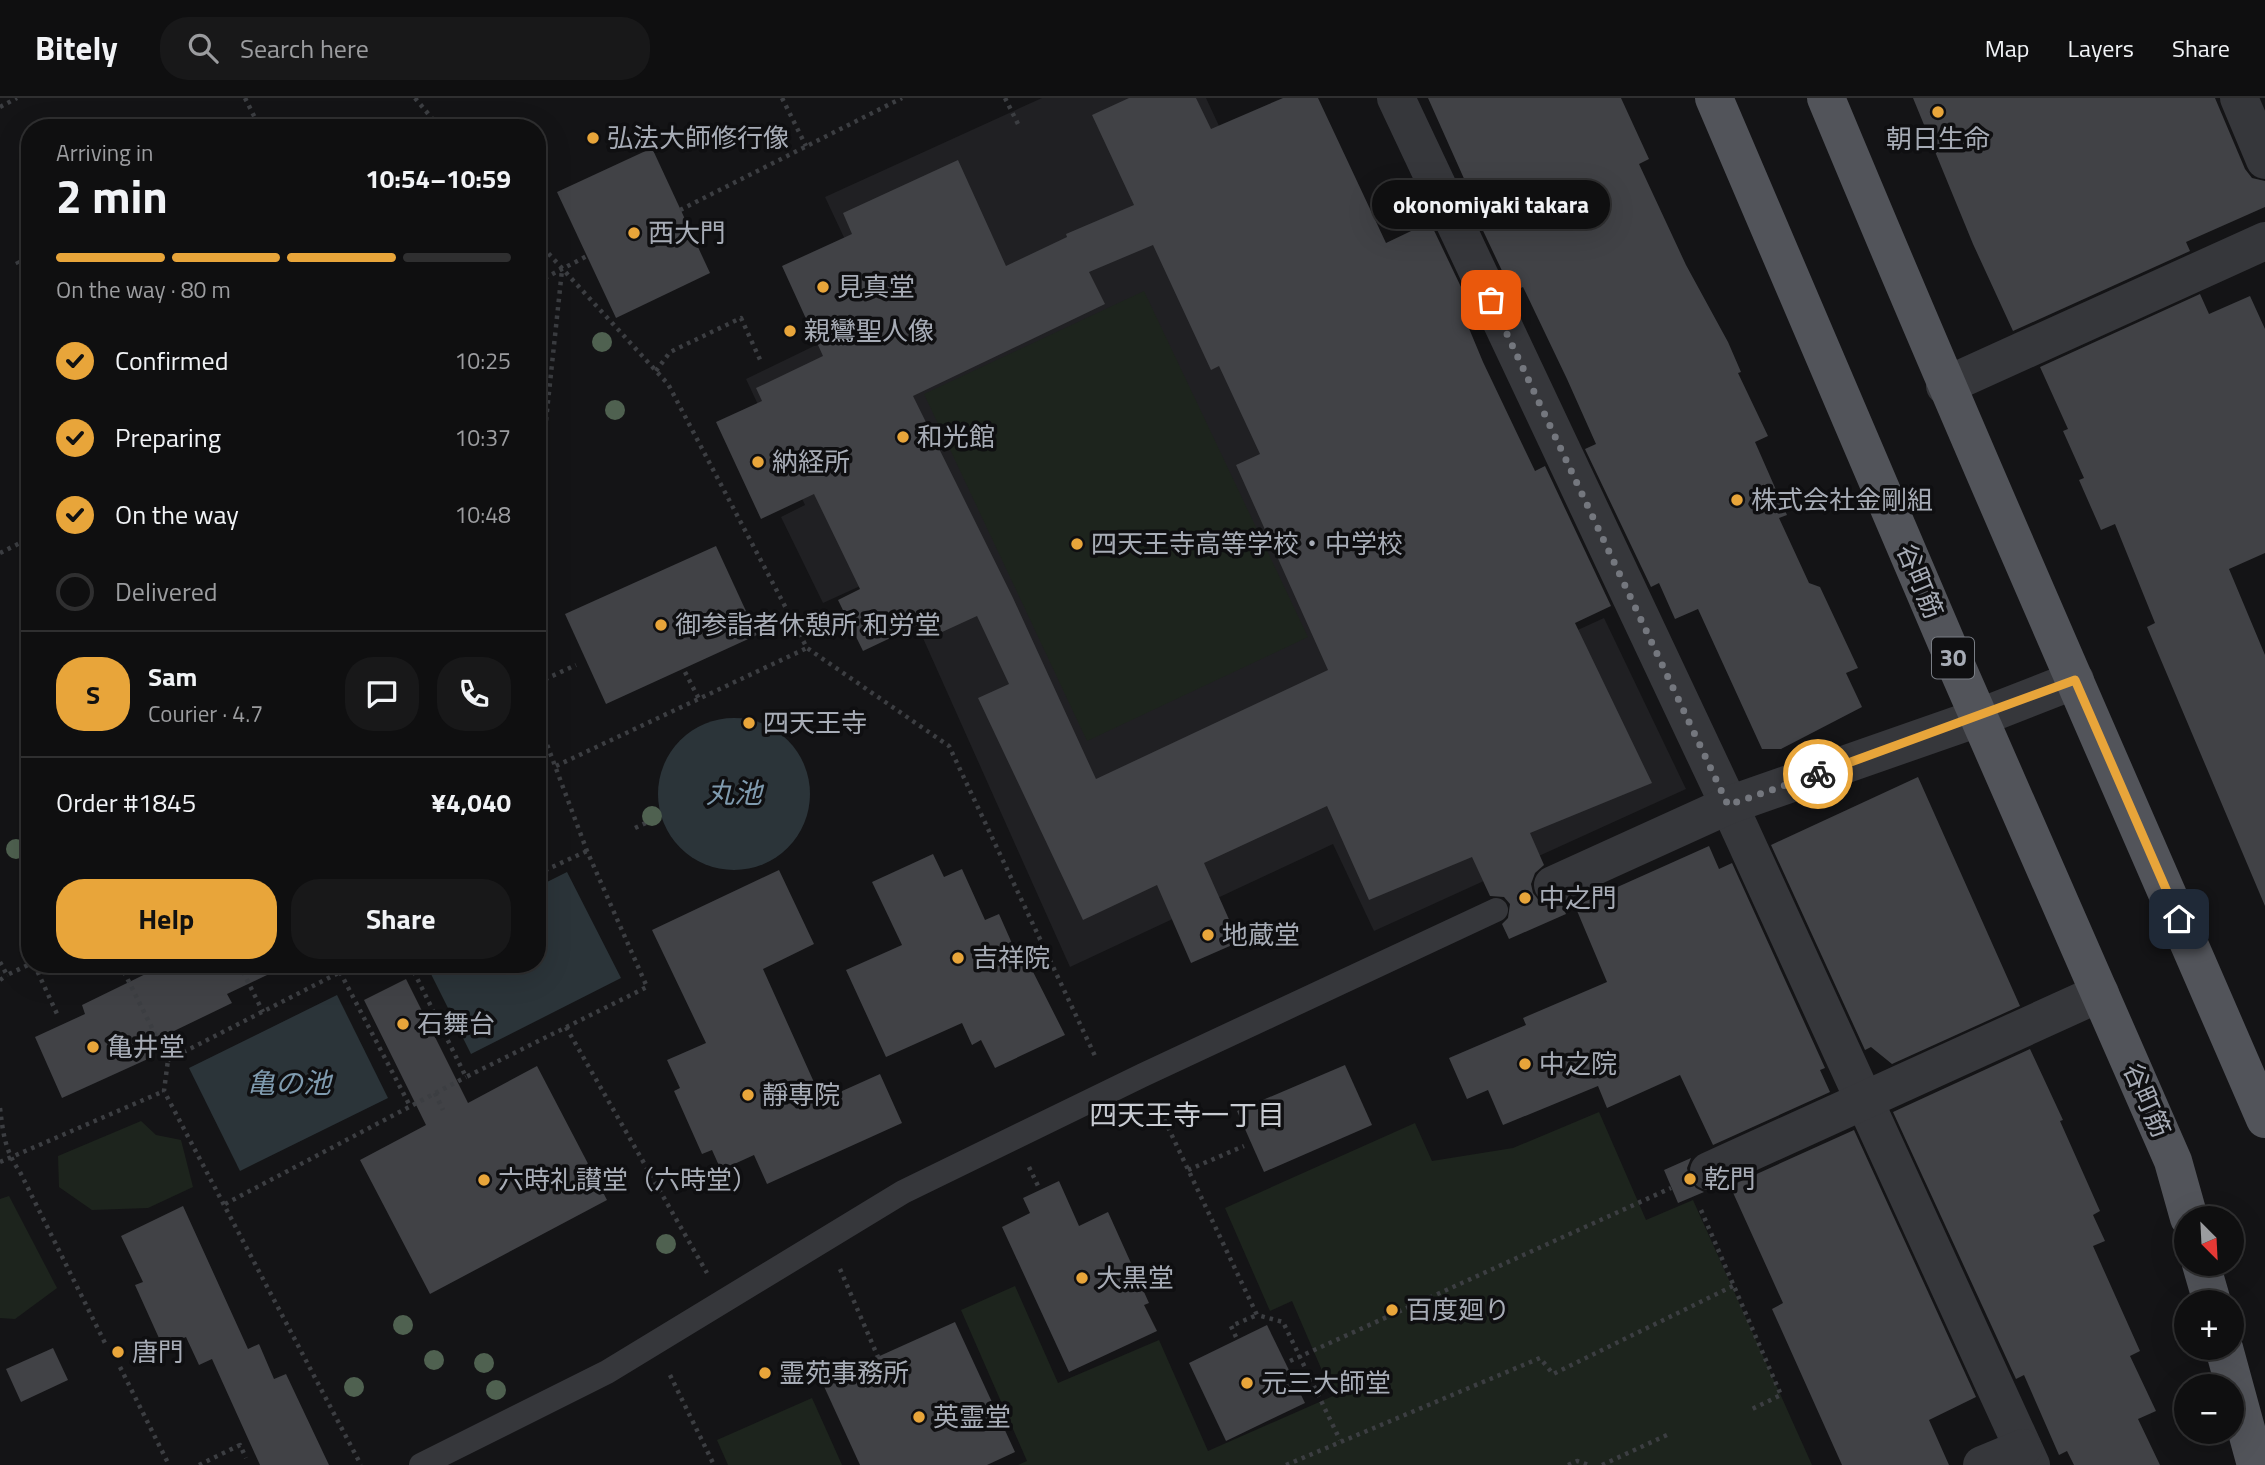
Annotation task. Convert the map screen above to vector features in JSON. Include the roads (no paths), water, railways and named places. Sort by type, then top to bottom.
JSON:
[{"type":"main road","name":"谷町筋","points":[[1714,98],[1979,718],[2173,1161],[2186,1206]]},
{"type":"main road","points":[[1826,98],[1945,386],[2265,1119]]},
{"type":"main road","points":[[2227,1360],[2256,1465]]},
{"type":"street","points":[[1396,98],[1728,805],[2027,1456],[1982,1465]]},
{"type":"street","points":[[2239,98],[2265,160]]},
{"type":"street","points":[[1945,386],[2265,241]]},
{"type":"street","points":[[1553,885],[1728,805],[1979,718],[2075,680]]},
{"type":"street","points":[[1709,1171],[2100,993]]},
{"type":"lane","points":[[421,1465],[607,1372],[903,1192],[1143,1074],[1496,910]]},
{"type":"water","name":"丸池","points":[[734,718],[763,723],[788,740],[805,765],[810,794],[805,823],[788,848],[763,865],[734,870],[705,865],[680,848],[663,823],[658,794],[663,765],[680,740],[705,723]]},
{"type":"water","points":[[567,872],[621,978],[471,1054],[430,973],[546,973],[546,882]]},
{"type":"water","name":"亀の池","points":[[337,995],[388,1098],[240,1171],[189,1068]]},
{"type":"place","name":"朝日生命","points":[[1938,112]]},
{"type":"place","name":"弘法大師修行像","points":[[593,138]]},
{"type":"place","name":"西大門","points":[[634,233]]},
{"type":"place","name":"見真堂","points":[[823,287]]},
{"type":"place","name":"okonomiyaki takara","points":[[1491,300]]},
{"type":"place","name":"親鸞聖人像","points":[[790,331]]},
{"type":"place","name":"和光館","points":[[903,437]]},
{"type":"place","name":"納経所","points":[[758,462]]},
{"type":"place","name":"株式会社金剛組","points":[[1737,500]]},
{"type":"place","name":"四天王寺高等学校・中学校","points":[[1077,544]]},
{"type":"place","name":"御参詣者休憩所 和労堂","points":[[661,625]]},
{"type":"place","name":"四天王寺","points":[[749,723]]},
{"type":"place","name":"中之門","points":[[1525,898]]},
{"type":"place","name":"地蔵堂","points":[[1208,935]]},
{"type":"place","name":"吉祥院","points":[[958,958]]},
{"type":"place","name":"石舞台","points":[[403,1024]]},
{"type":"place","name":"亀井堂","points":[[93,1047]]},
{"type":"place","name":"中之院","points":[[1525,1064]]},
{"type":"place","name":"靜専院","points":[[748,1095]]},
{"type":"place","name":"乾門","points":[[1690,1179]]},
{"type":"place","name":"六時礼讃堂（六時堂）","points":[[484,1180]]},
{"type":"place","name":"大黒堂","points":[[1082,1278]]},
{"type":"place","name":"百度廻り","points":[[1392,1310]]},
{"type":"place","name":"唐門","points":[[118,1352]]},
{"type":"place","name":"霊苑事務所","points":[[765,1373]]},
{"type":"place","name":"元三大師堂","points":[[1247,1383]]},
{"type":"place","name":"英霊堂","points":[[919,1417]]},
{"type":"district","name":"四天王寺一丁目","points":[[1187,1115]]}]
